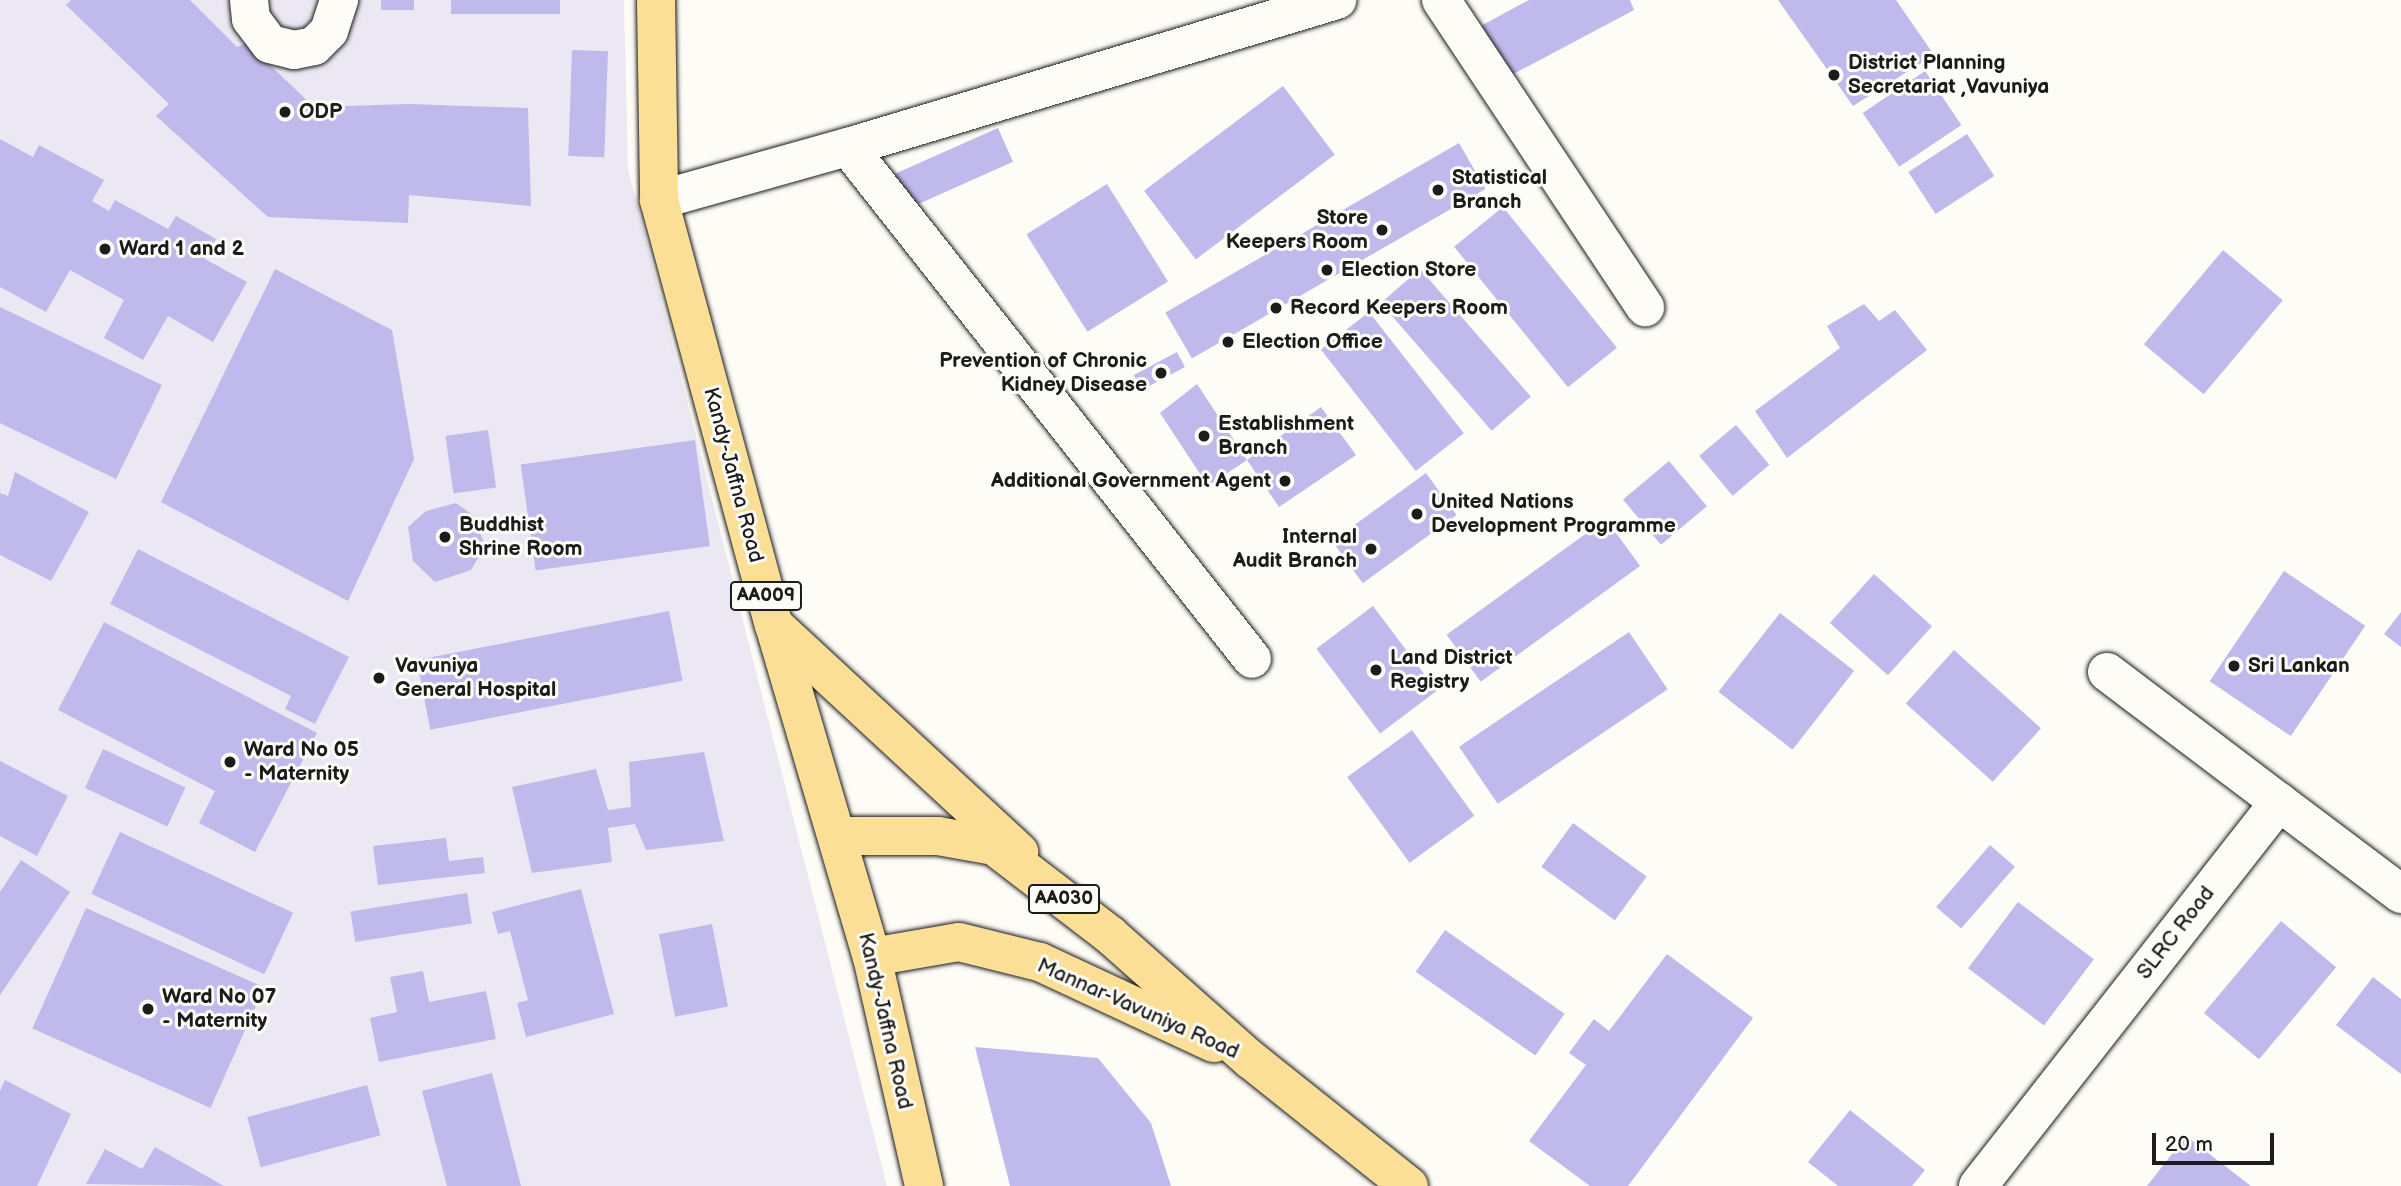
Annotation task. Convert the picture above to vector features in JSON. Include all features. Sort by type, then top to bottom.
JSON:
[{"type":"highway","name":"Kandy-Jaffna Road","points":[[656,0],[659,200],[774,625],[872,957],[924,1186]]},
{"type":"highway","points":[[774,625],[1110,935]]},
{"type":"highway","name":"Mannar-Vavuniya Road","points":[[837,836],[938,836],[994,846],[1110,935],[1251,1060]]},
{"type":"highway","name":"Mannar-Vavuniya Road","points":[[872,957],[959,942],[1040,962],[1251,1060]]},
{"type":"highway","name":"AA030","points":[[1251,1060],[1409,1186]]},
{"type":"street","points":[[249,0],[251,19],[270,44],[294,50],[314,46],[329,31],[340,0]]},
{"type":"street","points":[[659,200],[848,147],[1337,0]]},
{"type":"street","points":[[1441,0],[1645,307]]},
{"type":"street","points":[[848,147],[1252,659]]},
{"type":"street","points":[[2107,672],[2401,894]]},
{"type":"street","name":"SLRC Road","points":[[1978,1186],[2279,802]]},
{"type":"shaded area","name":"Vavuniya General Hospital","points":[[0,0],[624,0],[628,169],[887,1186],[0,1186]]},
{"type":"building","name":"ODP","points":[[71,0],[190,0],[237,47],[247,43],[314,107],[409,104],[528,108],[531,206],[409,195],[408,223],[268,217],[156,116],[169,104],[66,5]]},
{"type":"building","points":[[381,0],[414,0],[414,10],[381,10]]},
{"type":"building","points":[[451,0],[560,0],[560,14],[451,14]]},
{"type":"building","points":[[1529,0],[1630,0],[1634,10],[1504,79],[1477,28]]},
{"type":"building","points":[[1778,0],[1896,0],[1934,55],[1853,106]]},
{"type":"building","points":[[572,50],[608,51],[604,157],[568,156]]},
{"type":"building","points":[[1925,71],[1961,125],[1899,167],[1863,113]]},
{"type":"building","points":[[1283,86],[1335,155],[1196,259],[1144,191]]},
{"type":"building","points":[[998,128],[1013,162],[909,208],[894,174]]},
{"type":"building","points":[[1967,134],[1994,176],[1936,214],[1908,172]]},
{"type":"building","name":"Ward 1 and 2","points":[[0,139],[33,157],[39,145],[104,180],[92,201],[109,211],[115,200],[168,229],[176,216],[216,239],[205,259],[247,282],[213,342],[168,316],[143,360],[104,338],[124,300],[70,270],[46,312],[0,287]]},
{"type":"building","points":[[1459,143],[1486,189],[1192,358],[1165,312]]},
{"type":"building","points":[[1107,184],[1168,282],[1087,332],[1026,234]]},
{"type":"building","points":[[1503,207],[1617,348],[1568,387],[1454,247]]},
{"type":"building","points":[[2223,250],[2283,300],[2204,394],[2144,344]]},
{"type":"building","points":[[275,269],[392,330],[414,459],[348,601],[161,502]]},
{"type":"building","points":[[1420,269],[1531,397],[1492,431],[1381,303]]},
{"type":"building","points":[[1864,304],[1879,321],[1895,310],[1927,350],[1787,458],[1755,411],[1840,348],[1827,326]]},
{"type":"building","points":[[0,307],[162,385],[116,479],[0,423]]},
{"type":"building","points":[[1369,312],[1464,433],[1416,471],[1321,350]]},
{"type":"building","name":"Prevention of Chronic Kidney Disease","points":[[1177,352],[1185,367],[1142,390],[1134,375]]},
{"type":"building","name":"Establishment Branch","points":[[1197,384],[1247,460],[1208,486],[1160,413]]},
{"type":"building","points":[[1321,407],[1356,455],[1279,507],[1247,460]]},
{"type":"building","points":[[1736,425],[1769,465],[1733,496],[1699,456]]},
{"type":"building","points":[[488,430],[496,487],[453,493],[445,436]]},
{"type":"building","points":[[695,440],[710,546],[536,570],[521,464]]},
{"type":"building","points":[[1669,461],[1707,506],[1661,545],[1623,500]]},
{"type":"building","points":[[15,472],[89,512],[51,581],[0,555],[0,493],[8,496]]},
{"type":"building","points":[[1426,473],[1457,515],[1363,583],[1332,541]]},
{"type":"building","name":"Buddhist Shrine Room","points":[[456,503],[474,516],[485,546],[471,570],[435,582],[413,561],[408,527],[426,511]]},
{"type":"building","points":[[1606,519],[1640,566],[1481,682],[1447,635]]},
{"type":"building","points":[[138,549],[349,657],[315,724],[285,709],[291,696],[110,604]]},
{"type":"building","points":[[2284,571],[2365,626],[2291,736],[2210,681]]},
{"type":"building","points":[[1874,574],[1932,626],[1888,675],[1830,623]]},
{"type":"building","name":"Land District Registry","points":[[1373,606],[1437,691],[1380,733],[1316,649]]},
{"type":"building","points":[[669,611],[683,681],[430,730],[417,660]]},
{"type":"building","points":[[2401,612],[2401,647],[2384,634]]},
{"type":"building","points":[[1780,613],[1854,671],[1793,750],[1718,692]]},
{"type":"building","name":"Ward No 05 - Maternity","points":[[104,622],[317,733],[255,852],[199,823],[215,791],[58,710]]},
{"type":"building","points":[[1629,632],[1668,689],[1498,804],[1459,747]]},
{"type":"building","points":[[1954,650],[2041,728],[1993,782],[1906,704]]},
{"type":"building","points":[[1412,730],[1474,816],[1410,863],[1347,777]]},
{"type":"building","points":[[103,749],[185,787],[167,826],[85,788]]},
{"type":"building","points":[[704,752],[724,841],[646,850],[635,824],[608,828],[612,862],[532,873],[512,787],[596,769],[608,810],[631,807],[629,762]]},
{"type":"building","points":[[0,761],[68,796],[37,856],[0,836]]},
{"type":"building","points":[[1573,823],[1647,876],[1615,920],[1541,867]]},
{"type":"building","name":"Ward No 07 - Maternity","points":[[120,832],[293,913],[264,974],[91,894]]},
{"type":"building","points":[[446,838],[449,861],[483,857],[485,873],[378,885],[373,846]]},
{"type":"building","points":[[1990,845],[2015,867],[1961,929],[1936,907]]},
{"type":"building","points":[[21,860],[70,892],[0,995],[0,892]]},
{"type":"building","points":[[581,889],[614,1014],[526,1037],[517,1003],[528,1000],[510,931],[498,934],[492,912]]},
{"type":"building","points":[[467,893],[472,924],[355,942],[350,911]]},
{"type":"building","points":[[2018,902],[2094,959],[2044,1025],[1968,968]]},
{"type":"building","name":"Ward No 07 - Maternity","points":[[86,908],[264,987],[210,1108],[32,1029]]},
{"type":"building","points":[[2281,921],[2336,967],[2259,1059],[2204,1013]]},
{"type":"building","points":[[712,924],[728,1006],[675,1017],[659,934]]},
{"type":"building","points":[[1445,930],[1565,1014],[1535,1056],[1416,972]]},
{"type":"building","points":[[1667,954],[1753,1018],[1628,1186],[1590,1186],[1529,1141],[1586,1065],[1569,1053],[1594,1019],[1609,1031]]},
{"type":"building","points":[[423,971],[429,1002],[486,991],[496,1039],[379,1062],[370,1018],[397,1012],[390,977]]},
{"type":"building","points":[[2373,977],[2401,999],[2401,1074],[2336,1025]]},
{"type":"building","points":[[975,1047],[1098,1058],[1151,1123],[1171,1186],[1010,1186]]},
{"type":"building","points":[[492,1073],[521,1186],[447,1186],[422,1091]]},
{"type":"building","points":[[5,1080],[71,1114],[37,1186],[0,1186],[0,1091]]},
{"type":"building","points":[[367,1085],[380,1135],[261,1167],[247,1117]]},
{"type":"building","points":[[1850,1110],[1925,1170],[1912,1186],[1838,1186],[1808,1162]]},
{"type":"building","points":[[2186,1136],[2251,1186],[2147,1186]]},
{"type":"building","points":[[155,1147],[224,1186],[86,1184],[105,1149],[142,1169]]},
{"type":"place","name":"District Planning Secretariat ,Vavuniya","points":[[1834,75]]},
{"type":"place","name":"ODP","points":[[285,112]]},
{"type":"place","name":"Statistical Branch","points":[[1438,190]]},
{"type":"place","name":"Store Keepers Room","points":[[1382,230]]},
{"type":"place","name":"Ward 1 and 2","points":[[105,249]]},
{"type":"place","name":"Election Store","points":[[1327,270]]},
{"type":"place","name":"Record Keepers Room","points":[[1276,308]]},
{"type":"place","name":"Election Office","points":[[1228,342]]},
{"type":"place","name":"Prevention of Chronic Kidney Disease","points":[[1161,373]]},
{"type":"place","name":"Establishment Branch","points":[[1204,436]]},
{"type":"place","name":"Additional Government Agent","points":[[1285,481]]},
{"type":"place","name":"United Nations Development Programme","points":[[1417,514]]},
{"type":"place","name":"Buddhist Shrine Room","points":[[445,537]]},
{"type":"place","name":"Internal Audit Branch","points":[[1371,549]]},
{"type":"place","name":"Sri Lankan","points":[[2234,666]]},
{"type":"place","name":"Land District Registry","points":[[1376,670]]},
{"type":"place","name":"Vavuniya General Hospital","points":[[379,678]]},
{"type":"place","name":"Ward No 05 - Maternity","points":[[230,762]]},
{"type":"place","name":"Ward No 07 - Maternity","points":[[148,1009]]}]
